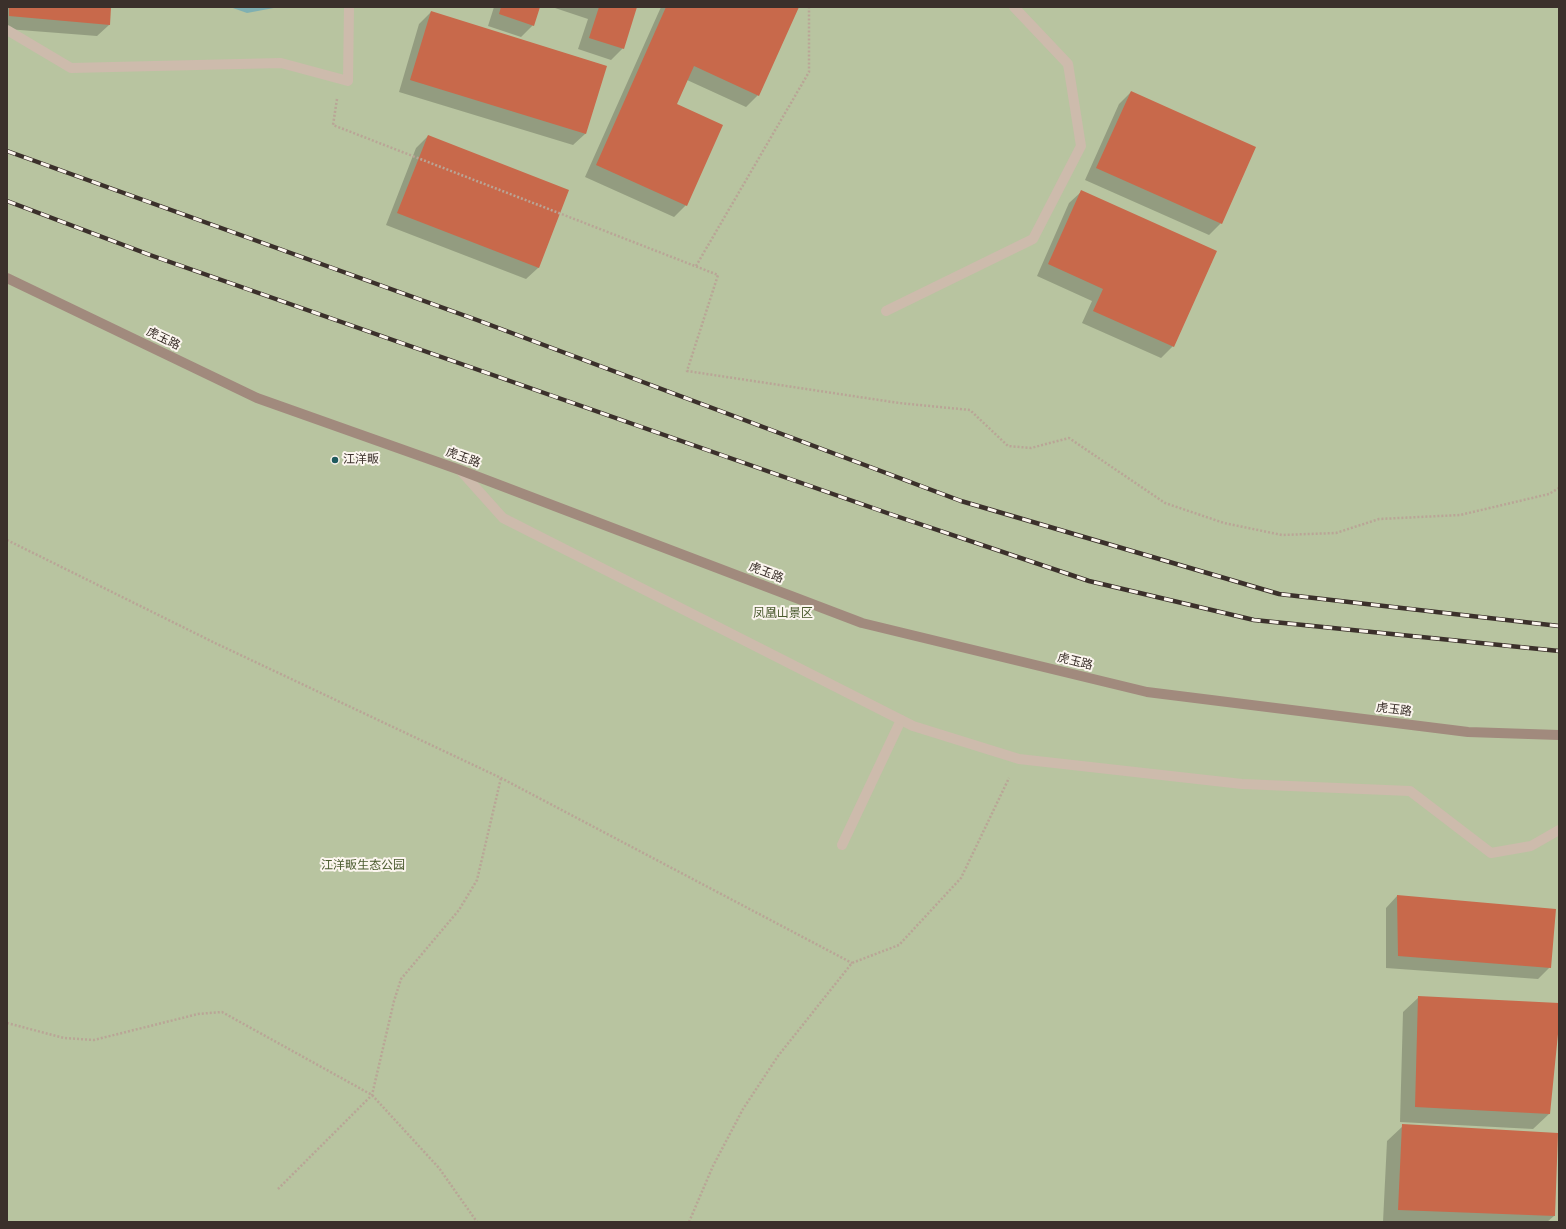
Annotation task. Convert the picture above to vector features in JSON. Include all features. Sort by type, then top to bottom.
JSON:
[{"type":"street","points":[[7,30],[70,68],[281,63],[348,81],[349,7]]},
{"type":"street","points":[[886,311],[1033,239],[1081,146],[1068,64],[1014,7]]},
{"type":"street","name":"虎玉路","points":[[7,278],[257,398],[460,470],[862,623],[1139,690],[1468,732],[1559,735]]},
{"type":"street","points":[[460,470],[503,518],[913,726],[1019,758],[1242,784],[1410,791],[1491,853],[1531,846],[1559,830]]},
{"type":"street","points":[[842,845],[901,720]]},
{"type":"path","points":[[696,266],[809,72],[808,7]]},
{"type":"path","points":[[341,79],[333,125],[718,275],[687,371],[899,403],[970,410],[1008,446],[1031,448],[1069,438],[1165,503],[1224,523],[1282,536],[1336,533],[1379,519],[1460,515],[1549,494],[1559,488]]},
{"type":"path","points":[[7,540],[215,643],[501,778],[852,963]]},
{"type":"path","points":[[689,1222],[713,1166],[743,1109],[778,1056],[852,963],[899,945],[961,878],[1019,758]]},
{"type":"path","points":[[278,1189],[372,1095],[394,1001],[401,979],[459,910],[477,880],[501,778]]},
{"type":"path","points":[[7,1023],[64,1038],[94,1040],[198,1014],[222,1012],[372,1095],[439,1168],[477,1222]]},
{"type":"green space","name":"凤凰山景区","points":[[7,7],[1559,7],[1559,1222],[7,1222]]},
{"type":"water","points":[[230,7],[279,7],[247,13]]},
{"type":"building","points":[[9,7],[111,7],[110,25],[9,16]]},
{"type":"building","points":[[501,7],[540,7],[534,26],[499,14]]},
{"type":"building","points":[[599,7],[637,7],[624,49],[589,38]]},
{"type":"building","points":[[666,7],[799,7],[759,96],[694,66],[677,104],[723,125],[687,206],[596,165]]},
{"type":"building","points":[[431,11],[607,66],[586,134],[410,80]]},
{"type":"building","points":[[1131,91],[1256,147],[1222,224],[1096,168]]},
{"type":"building","points":[[428,135],[569,190],[539,268],[397,213]]},
{"type":"building","points":[[1081,190],[1217,251],[1174,347],[1093,311],[1103,289],[1048,264]]},
{"type":"building","points":[[1397,895],[1556,909],[1551,968],[1398,956]]},
{"type":"building","points":[[1418,996],[1559,1003],[1559,1024],[1550,1114],[1415,1107]]},
{"type":"building","points":[[1402,1124],[1558,1133],[1555,1216],[1398,1210]]},
{"type":"railway","points":[[7,151],[477,320],[961,501],[1279,594],[1559,626]]},
{"type":"railway","points":[[7,201],[150,255],[890,514],[1089,581],[1254,620],[1559,651]]},
{"type":"place","name":"江洋畈","points":[[335,460]]},
{"type":"park label","name":"江洋畈生态公园","points":[[363,866]]}]
